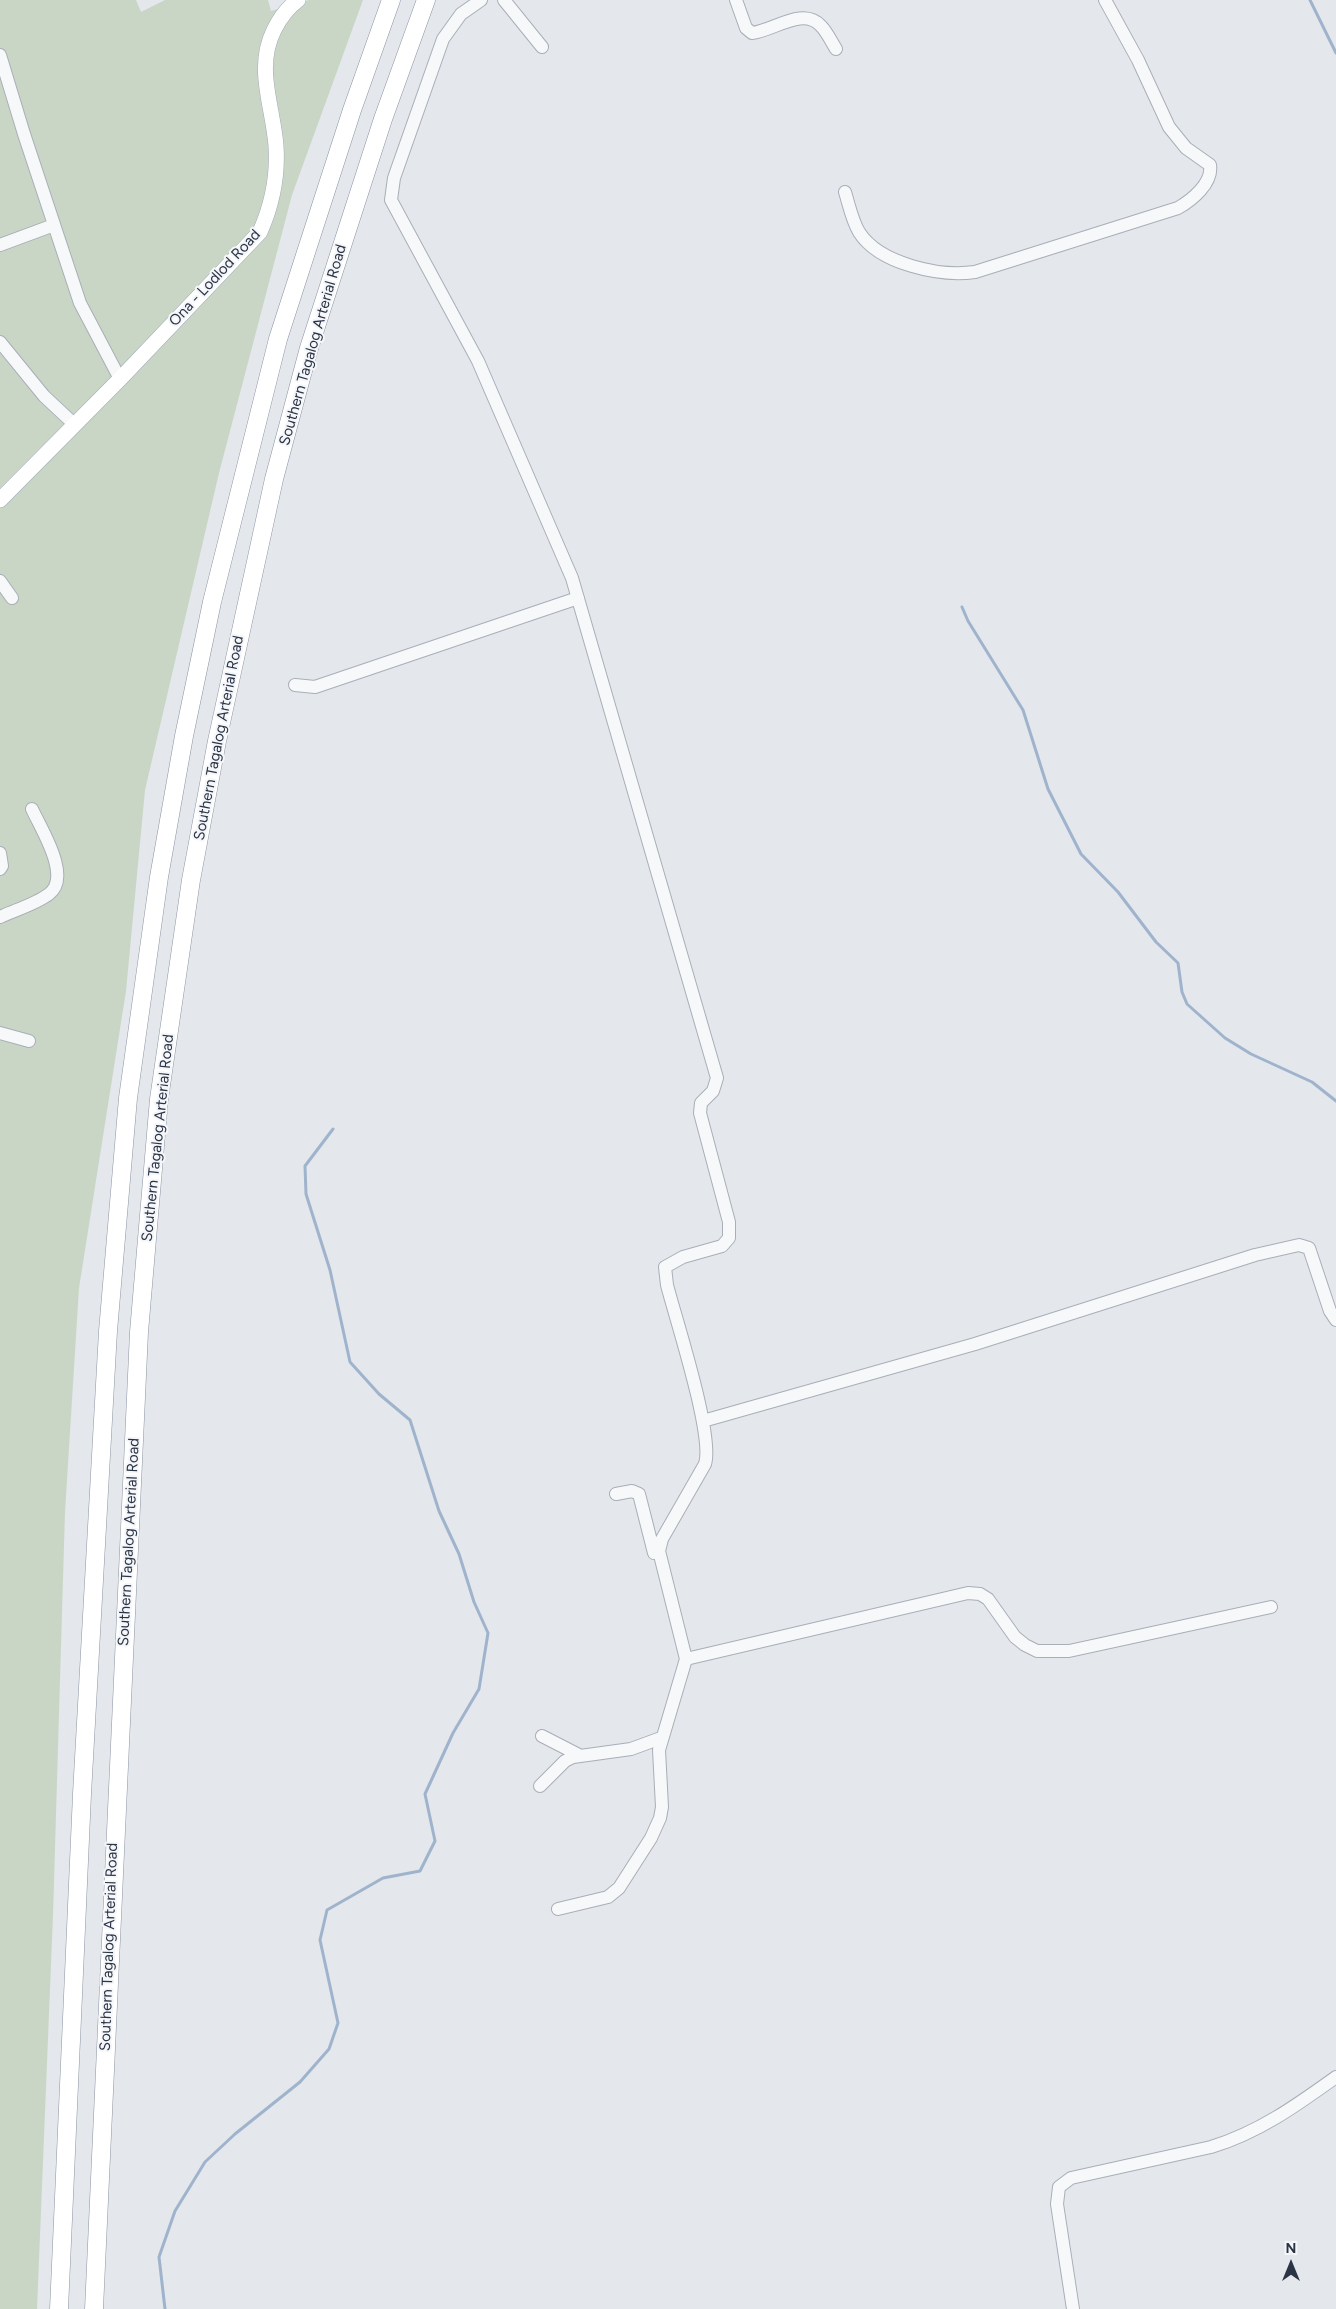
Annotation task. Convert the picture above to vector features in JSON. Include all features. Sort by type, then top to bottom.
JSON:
[{"type":"highway","points":[[59,2309],[81,1813],[108,1331],[128,1098],[159,877],[184,736],[212,602],[273,357],[352,110],[391,0]]},
{"type":"highway","name":"Southern Tagalog Arterial Road","points":[[94,2309],[116,1796],[139,1332],[159,1099],[191,880],[217,741],[274,478],[309,348],[383,119],[426,0]]},
{"type":"main road","name":"Ona - Lodlod Road","points":[[0,500],[75,426],[260,232],[269,212],[277,164],[276,145],[266,93],[264,57],[269,40],[278,22],[289,6],[298,0]]},
{"type":"street","points":[[481,0],[461,14],[443,39],[394,178],[391,200],[478,361],[572,578],[717,1078],[713,1091],[701,1103],[700,1113],[729,1222],[729,1238],[722,1246],[683,1257],[665,1267],[667,1285],[703,1421],[708,1452],[705,1464],[662,1539],[659,1551],[686,1658],[661,1738],[658,1759],[662,1807],[660,1818],[651,1838],[619,1888],[608,1897],[558,1909]]},
{"type":"street","points":[[504,0],[542,47]]},
{"type":"street","points":[[736,0],[746,28],[752,33],[763,32],[800,17],[809,18],[820,25],[836,49]]},
{"type":"street","points":[[845,192],[860,233],[879,252],[909,265],[964,274],[1103,234],[1178,208],[1189,202],[1208,177],[1210,165],[1186,148],[1169,127],[1138,60],[1105,0]]},
{"type":"street","points":[[0,55],[80,303],[120,379]]},
{"type":"street","points":[[0,246],[54,225]]},
{"type":"street","points":[[0,342],[44,396],[75,426]]},
{"type":"street","points":[[0,581],[12,598]]},
{"type":"street","points":[[296,685],[315,687],[578,598]]},
{"type":"street","points":[[0,917],[50,894],[58,882],[58,868],[32,809]]},
{"type":"street","points":[[0,853],[2,866],[0,869]]},
{"type":"street","points":[[0,1033],[29,1041]]},
{"type":"street","points":[[703,1421],[975,1344],[1255,1255],[1299,1244],[1309,1248],[1330,1311],[1336,1320]]},
{"type":"street","points":[[616,1494],[632,1491],[639,1494],[654,1553],[659,1551]]},
{"type":"street","points":[[686,1658],[968,1593],[980,1594],[988,1598],[1015,1637],[1037,1651],[1069,1651],[1271,1607]]},
{"type":"street","points":[[542,1736],[581,1756]]},
{"type":"street","points":[[540,1786],[565,1761],[581,1756],[631,1749],[661,1738]]},
{"type":"street","points":[[1073,2309],[1057,2204],[1059,2187],[1070,2178],[1234,2140],[1263,2126],[1336,2077]]},
{"type":"green space","points":[[0,0],[136,0],[141,12],[165,0],[268,0],[271,11],[309,0],[363,0],[292,195],[219,473],[145,790],[126,991],[79,1288],[65,1512],[53,1915],[37,2309],[0,2309]]},
{"type":"waterway","points":[[1310,0],[1336,53]]},
{"type":"waterway","points":[[962,607],[968,621],[1023,710],[1048,789],[1081,854],[1118,892],[1156,942],[1178,963],[1182,992],[1187,1004],[1225,1038],[1251,1054],[1312,1082],[1336,1101]]},
{"type":"waterway","points":[[165,2309],[159,2257],[175,2211],[205,2162],[235,2134],[300,2082],[329,2049],[338,2023],[320,1940],[327,1910],[383,1878],[420,1871],[435,1841],[425,1794],[453,1733],[479,1689],[488,1633],[474,1602],[459,1554],[439,1511],[410,1420],[379,1394],[350,1362],[330,1270],[306,1194],[305,1166],[333,1129]]}]
